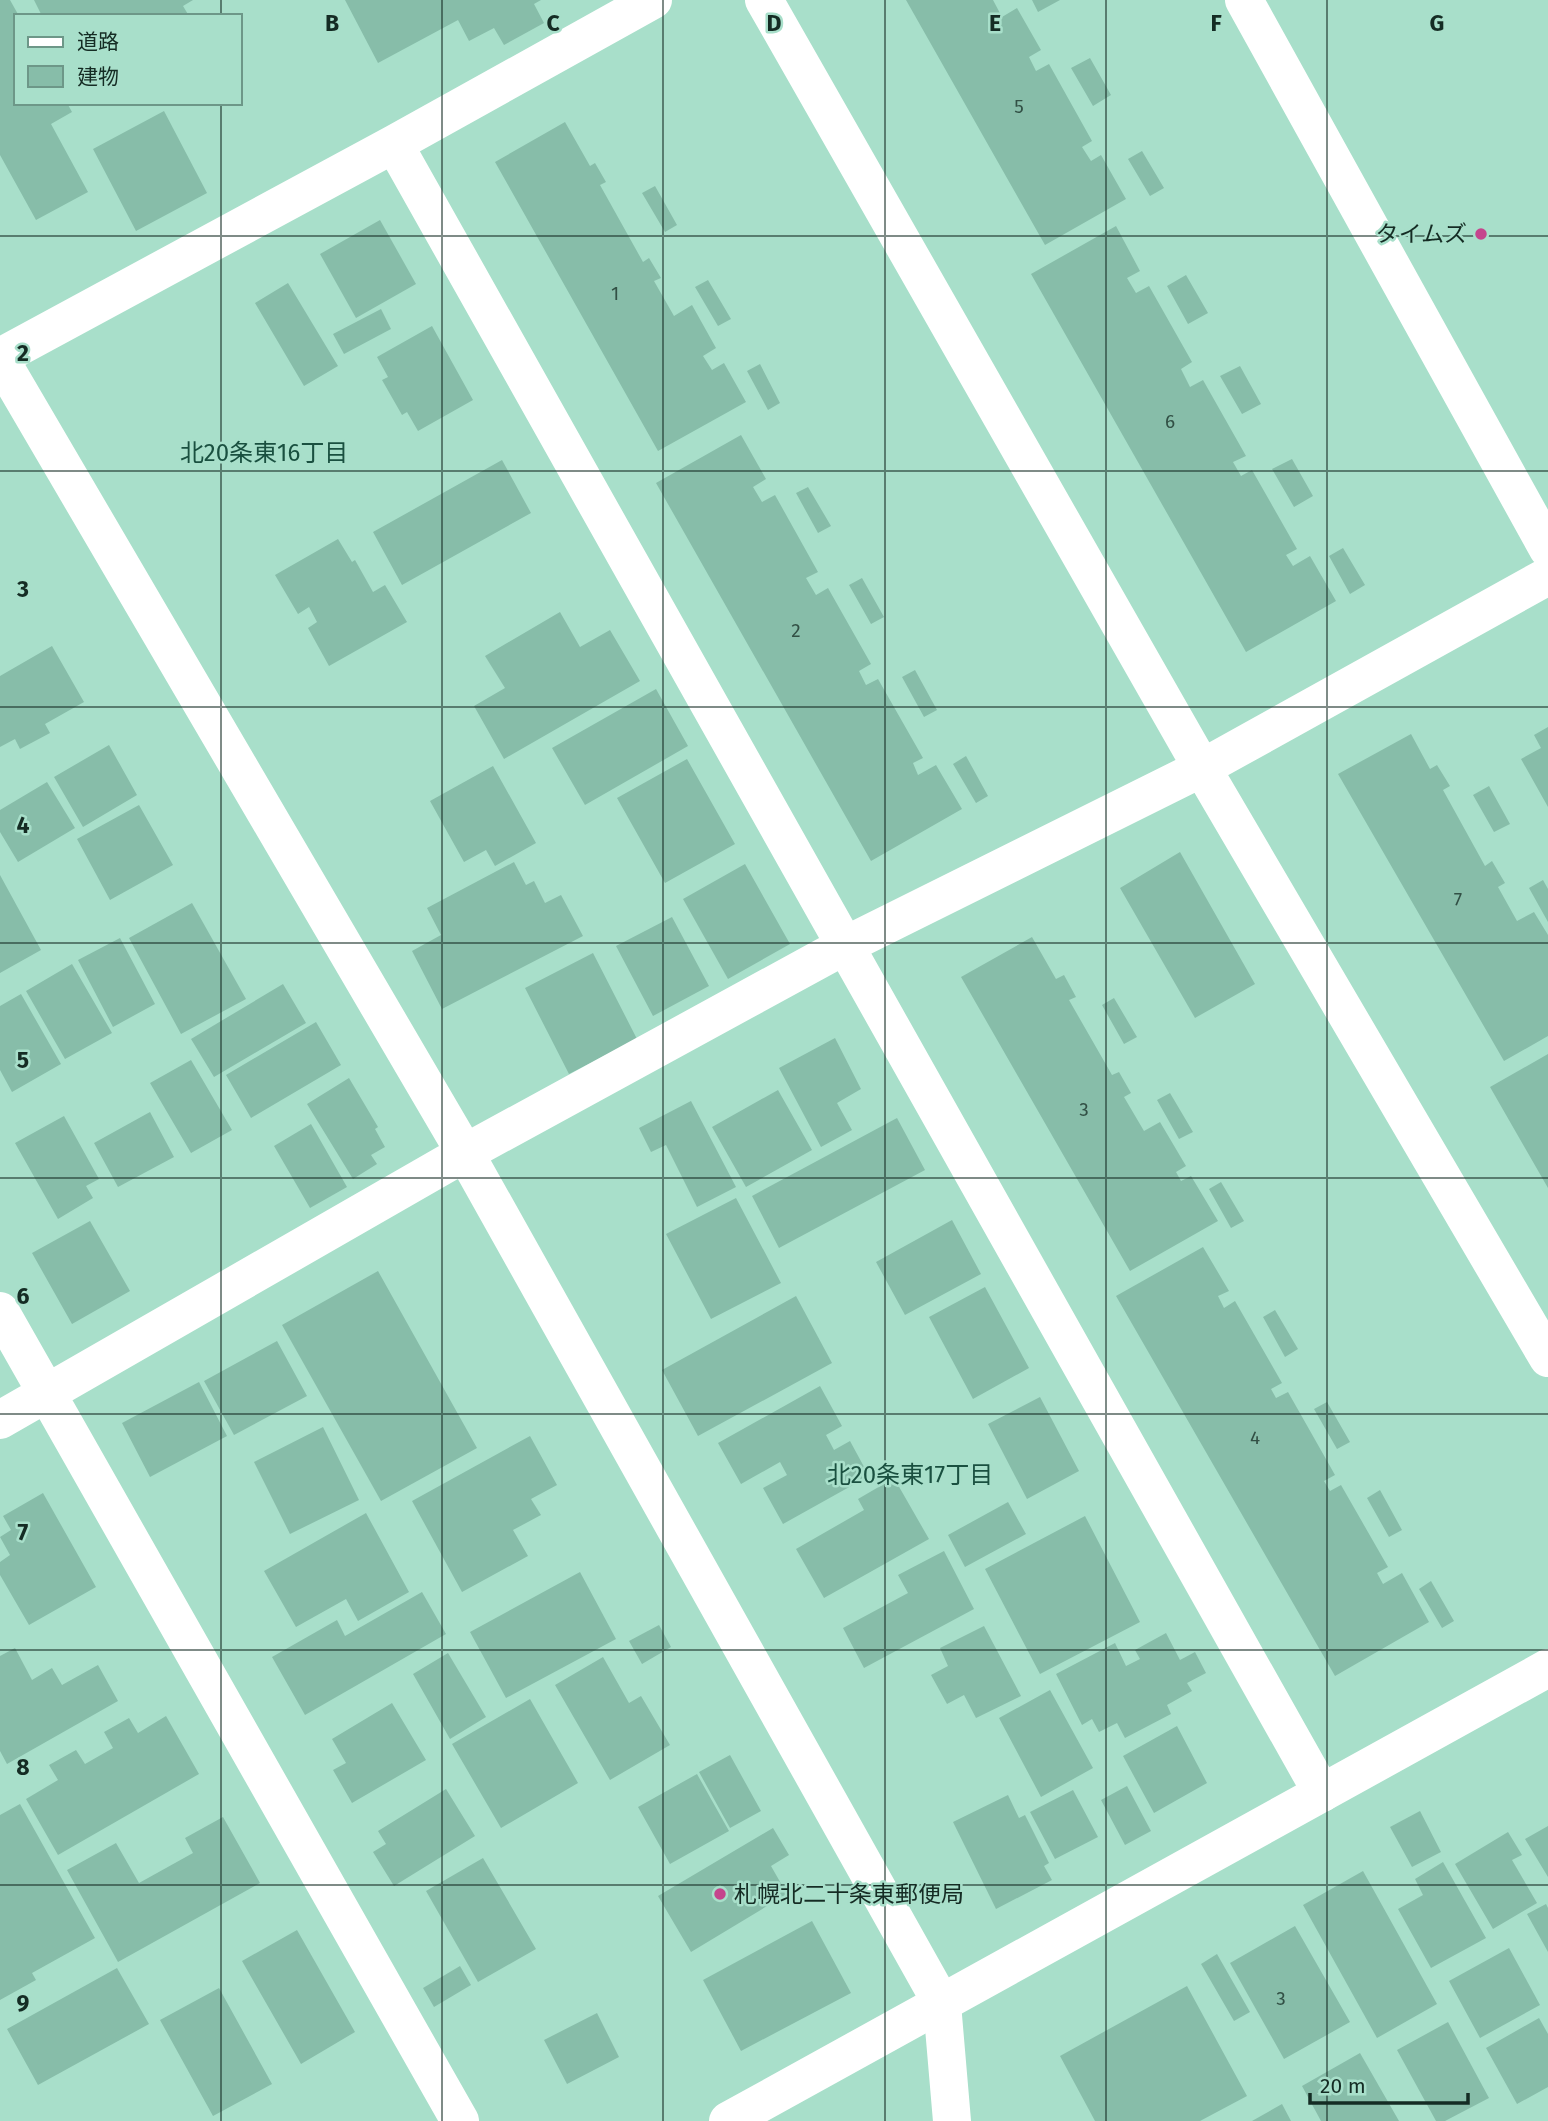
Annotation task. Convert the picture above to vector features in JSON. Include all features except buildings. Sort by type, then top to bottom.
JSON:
[{"type":"street","points":[[653,0],[0,358],[465,1153],[942,2004],[952,2121]]},
{"type":"street","points":[[764,0],[1202,768],[1548,1359]]},
{"type":"street","points":[[1244,0],[1548,549]]},
{"type":"street","points":[[394,144],[1322,1793]]},
{"type":"street","points":[[0,1420],[465,1153],[846,945],[1202,768],[1548,576]]},
{"type":"street","points":[[0,1311],[460,2121]]},
{"type":"street","points":[[728,2121],[1548,1668]]},
{"type":"place","name":"タイムズ","points":[[1481,234]]},
{"type":"place","name":"札幌北二十条東郵便局","points":[[720,1894]]},
{"type":"district","name":"北20条東16丁目","points":[[264,453]]},
{"type":"district","name":"北20条東17丁目","points":[[910,1475]]}]
